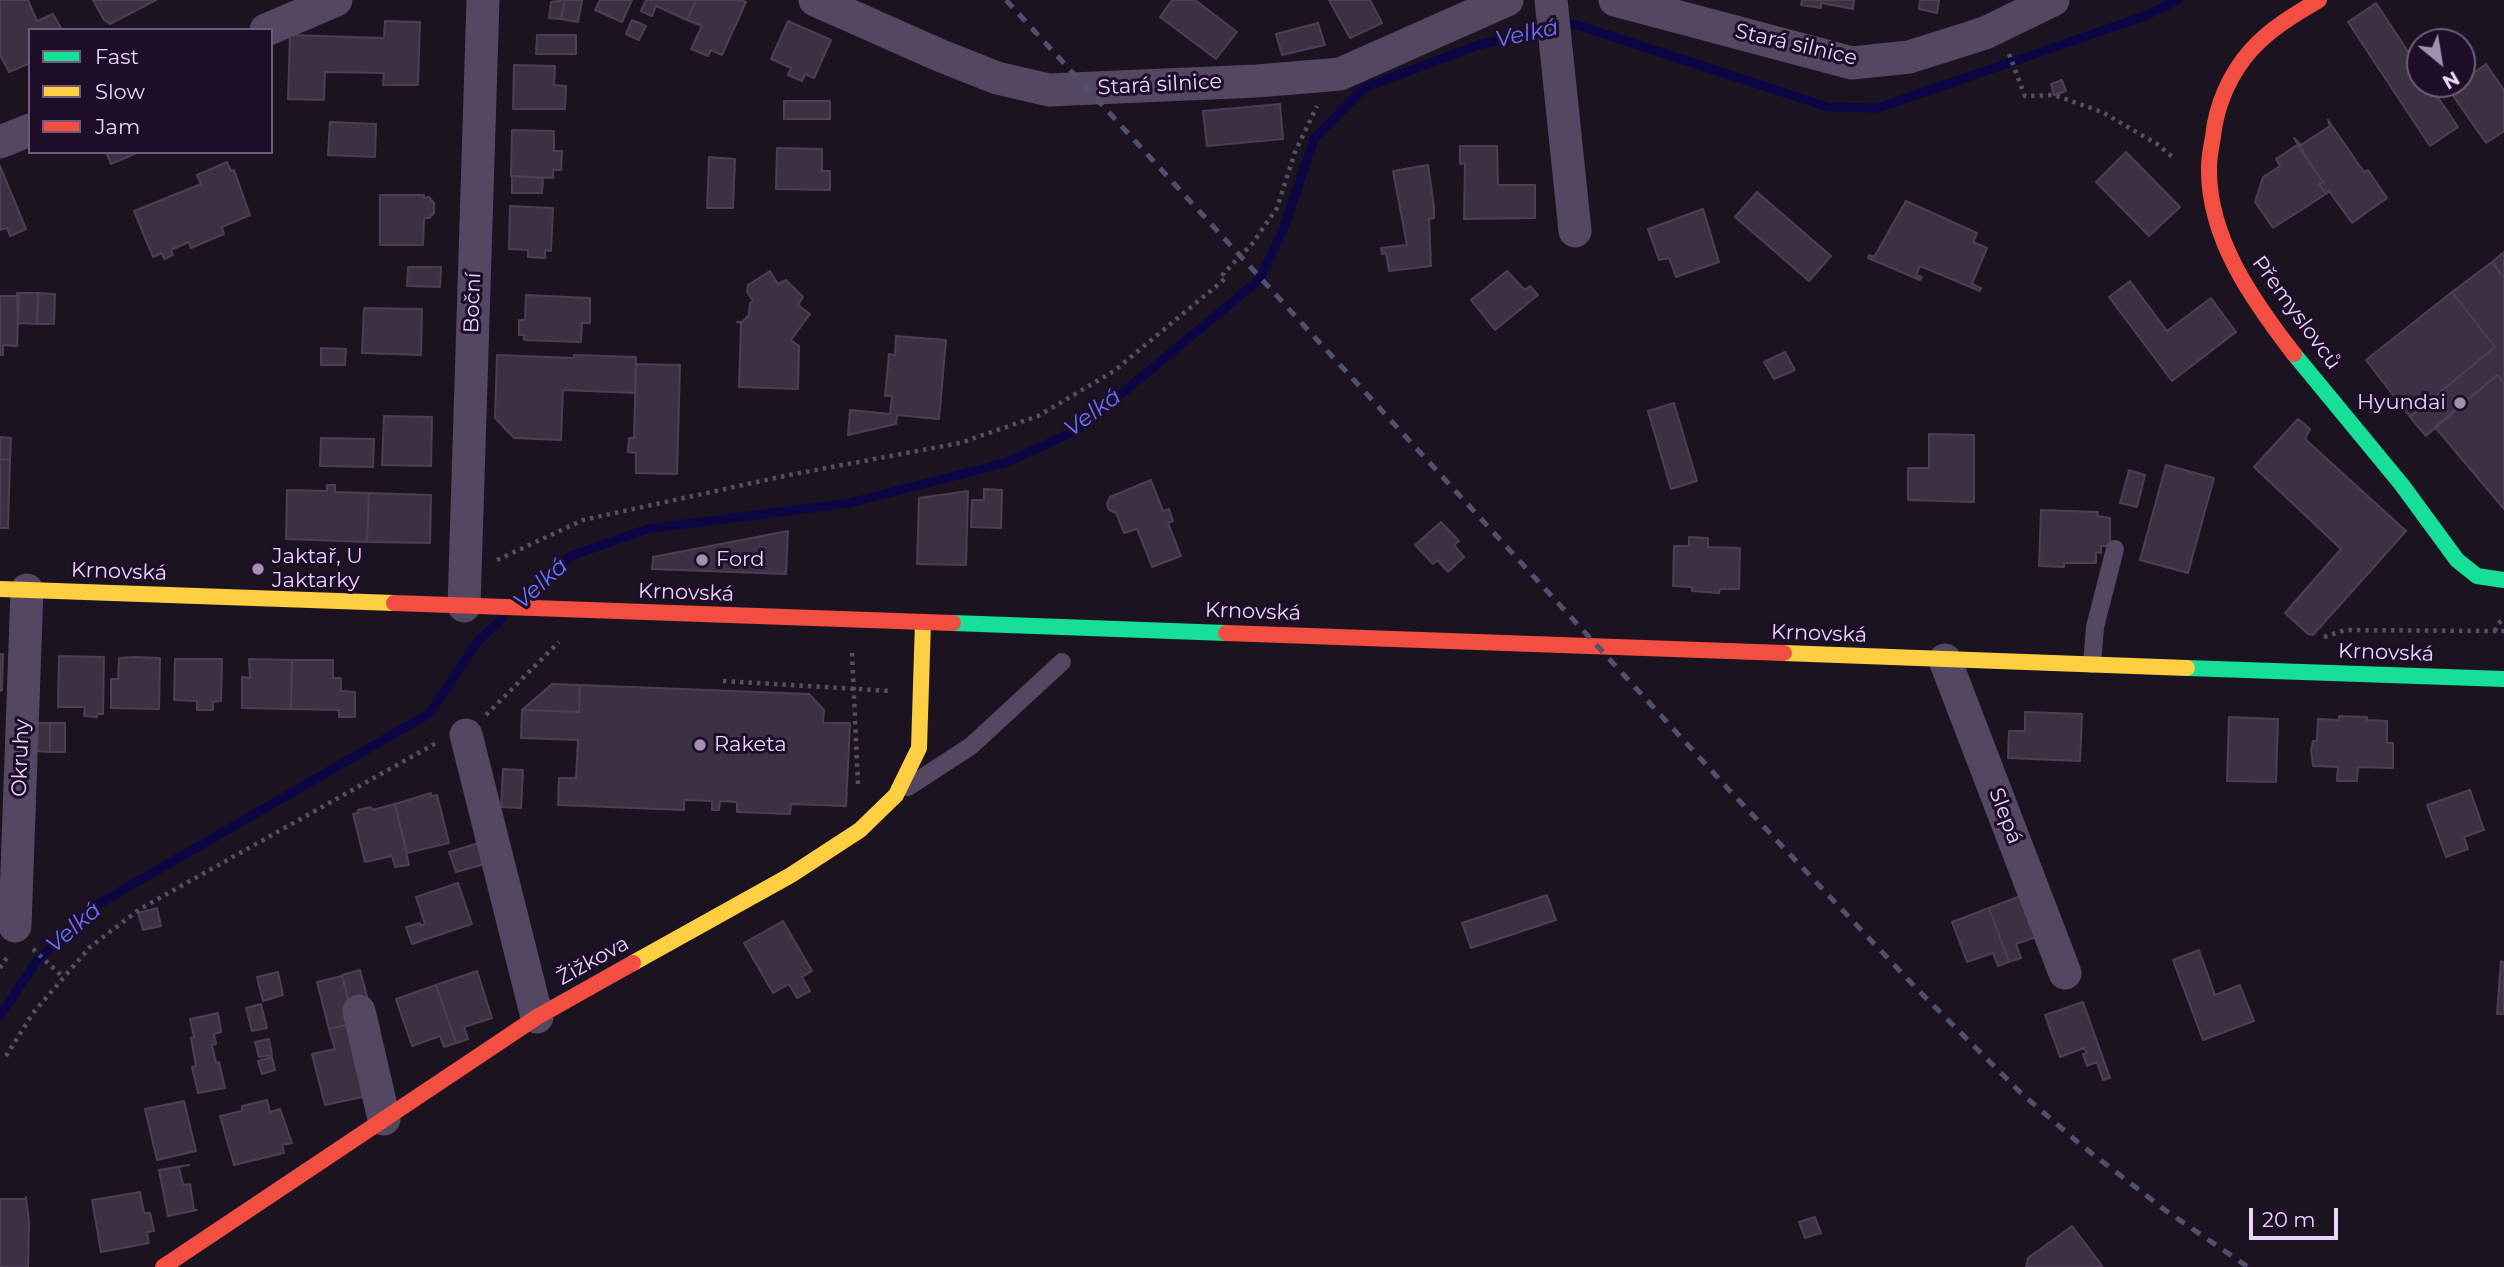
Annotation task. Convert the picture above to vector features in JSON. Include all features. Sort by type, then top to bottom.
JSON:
[{"type":"main road","name":"Přemyslovců","points":[[2319,0],[2267,32],[2246,54],[2222,97],[2211,135],[2208,187],[2214,215],[2234,265],[2255,299],[2421,509],[2460,564],[2477,576],[2504,580]]},
{"type":"main road","name":"Krnovská","points":[[14,589],[464,591],[574,610],[2504,678]]},
{"type":"main road","name":"Žižkova","points":[[163,1267],[537,1017],[791,875],[860,830],[897,795],[919,748],[923,622]]},
{"type":"street","points":[[271,28],[336,0]]},
{"type":"street","name":"Boční","points":[[464,591],[483,0]]},
{"type":"street","name":"Stará silnice","points":[[815,0],[997,78],[1049,90],[1257,81],[1339,74],[1507,0]]},
{"type":"street","name":"Stará silnice","points":[[1615,0],[1852,63],[1909,57],[1985,33],[2053,0]]},
{"type":"street","points":[[1553,13],[1575,230]]},
{"type":"street","points":[[0,142],[28,131]]},
{"type":"street","name":"Okruhy","points":[[14,589],[22,936]]},
{"type":"street","name":"Slepá","points":[[1945,660],[2065,973]]},
{"type":"street","points":[[466,735],[537,1017]]},
{"type":"street","points":[[359,1011],[384,1119]]},
{"type":"lane","points":[[2092,664],[2095,627],[2115,549]]},
{"type":"lane","points":[[897,795],[971,746],[1062,662]]},
{"type":"path","points":[[2005,42],[2025,96],[2054,95],[2102,112],[2157,144],[2208,187]]},
{"type":"path","points":[[464,591],[583,520],[789,475],[960,443],[1049,410],[1114,371],[1226,278],[1223,274],[1252,244],[1277,208],[1295,152],[1316,107],[1339,74]]},
{"type":"path","points":[[6,1056],[33,1013],[90,947],[140,909],[445,738],[466,735],[552,651],[574,610]]},
{"type":"path","points":[[2495,631],[2504,618]]},
{"type":"path","points":[[850,620],[860,830]]},
{"type":"path","points":[[723,681],[922,692]]},
{"type":"path","points":[[22,936],[63,977]]},
{"type":"building","points":[[0,0],[28,0],[37,21],[53,14],[61,28],[28,28],[28,64],[9,72],[0,55]]},
{"type":"building","points":[[93,0],[156,0],[110,24],[104,20]]},
{"type":"building","points":[[565,0],[582,0],[578,22],[561,19]]},
{"type":"building","points":[[565,0],[561,19],[549,18],[551,2]]},
{"type":"building","points":[[600,0],[632,0],[622,22],[595,10]]},
{"type":"building","points":[[646,0],[696,0],[687,20],[656,6],[652,16],[641,11]]},
{"type":"building","points":[[696,0],[746,2],[722,55],[711,50],[708,56],[691,49],[702,26],[687,20]]},
{"type":"building","points":[[1172,0],[1195,0],[1237,32],[1216,59],[1160,17]]},
{"type":"building","points":[[1329,0],[1370,0],[1382,23],[1350,38]]},
{"type":"building","points":[[1802,0],[1854,0],[1853,9],[1821,3],[1821,8],[1801,5]]},
{"type":"building","points":[[1920,0],[1939,0],[1937,13],[1919,9]]},
{"type":"building","points":[[2376,3],[2406,49],[2406,98],[2438,98],[2458,127],[2430,146],[2348,22]]},
{"type":"building","points":[[632,20],[646,26],[639,40],[626,34]]},
{"type":"building","points":[[385,21],[420,22],[418,85],[383,85],[384,73],[325,72],[324,100],[288,99],[290,35],[384,38]]},
{"type":"building","points":[[788,21],[831,40],[814,78],[805,74],[802,81],[788,75],[791,68],[771,59]]},
{"type":"building","points":[[1318,23],[1325,45],[1282,55],[1276,34]]},
{"type":"building","points":[[537,35],[576,35],[576,54],[536,54]]},
{"type":"building","points":[[2486,64],[2504,90],[2504,131],[2486,143],[2455,98],[2476,98],[2476,71]]},
{"type":"building","points":[[514,65],[555,66],[554,85],[566,86],[565,109],[513,109]]},
{"type":"building","points":[[2062,80],[2066,91],[2054,95],[2051,84]]},
{"type":"building","points":[[784,101],[830,101],[830,119],[784,119]]},
{"type":"building","points":[[1280,104],[1283,139],[1207,146],[1203,111]]},
{"type":"building","points":[[2328,120],[2364,172],[2368,170],[2387,198],[2352,223],[2329,191],[2326,194],[2319,184],[2323,182],[2294,138],[2301,145],[2330,126]]},
{"type":"building","points":[[330,122],[376,124],[375,157],[328,155]]},
{"type":"building","points":[[512,130],[554,131],[554,151],[562,151],[561,170],[553,170],[553,178],[511,176]]},
{"type":"building","points":[[2297,145],[2323,182],[2319,184],[2326,194],[2273,228],[2255,202],[2263,177],[2280,166],[2276,159]]},
{"type":"building","points":[[1460,146],[1497,146],[1498,185],[1535,185],[1535,218],[1464,219],[1465,163],[1460,164]]},
{"type":"building","points":[[777,148],[822,149],[822,171],[830,171],[830,190],[776,189]]},
{"type":"building","points":[[2126,152],[2180,207],[2149,236],[2096,182]]},
{"type":"building","points":[[107,154],[134,154],[111,164]]},
{"type":"building","points":[[709,157],[735,159],[733,208],[707,208]]},
{"type":"building","points":[[227,162],[231,171],[234,170],[250,215],[222,227],[224,234],[191,248],[189,242],[171,250],[173,255],[164,259],[162,253],[153,257],[134,211],[201,184],[197,175]]},
{"type":"building","points":[[1428,165],[1434,207],[1434,218],[1429,219],[1431,266],[1389,271],[1386,253],[1382,254],[1381,248],[1407,245],[1393,171]]},
{"type":"building","points":[[0,166],[26,229],[10,236],[7,228],[0,230]]},
{"type":"building","points":[[512,176],[543,178],[542,193],[512,193]]},
{"type":"building","points":[[1757,192],[1831,256],[1809,281],[1735,217]]},
{"type":"building","points":[[380,195],[429,197],[434,203],[434,213],[429,218],[424,218],[423,245],[380,245]]},
{"type":"building","points":[[1906,201],[1977,233],[1973,242],[1987,248],[1972,284],[1981,288],[1980,291],[1920,266],[1916,275],[1922,277],[1920,280],[1868,258],[1869,255],[1874,257]]},
{"type":"building","points":[[510,206],[553,208],[551,251],[545,250],[545,258],[528,257],[528,250],[509,249]]},
{"type":"building","points":[[1703,209],[1719,262],[1676,277],[1669,258],[1659,260],[1648,229]]},
{"type":"building","points":[[2504,252],[2504,278],[2492,262]]},
{"type":"building","points":[[2492,262],[2504,278],[2504,383],[2497,375],[2426,436],[2410,417],[2495,347],[2452,292]]},
{"type":"building","points":[[408,267],[441,267],[440,287],[407,286]]},
{"type":"building","points":[[770,271],[778,284],[786,280],[803,297],[798,305],[810,314],[791,340],[799,346],[798,389],[739,387],[741,323],[737,322],[742,322],[749,315],[750,303],[753,301],[747,292],[748,285]]},
{"type":"building","points":[[1507,271],[1525,290],[1530,286],[1538,295],[1495,330],[1471,300]]},
{"type":"building","points":[[2130,281],[2167,331],[2211,298],[2236,332],[2172,381],[2109,297]]},
{"type":"building","points":[[2452,292],[2495,347],[2410,417],[2366,360]]},
{"type":"building","points":[[17,293],[38,293],[37,324],[18,323]]},
{"type":"building","points":[[38,293],[55,294],[54,324],[37,324]]},
{"type":"building","points":[[526,295],[590,298],[590,323],[582,323],[581,342],[524,340],[524,335],[519,335],[519,320],[525,320]]},
{"type":"building","points":[[0,296],[19,296],[17,346],[3,345],[3,355],[0,355]]},
{"type":"building","points":[[364,308],[422,309],[421,355],[362,353]]},
{"type":"building","points":[[896,336],[946,340],[939,419],[897,415],[896,424],[848,435],[850,410],[890,414],[892,396],[885,396],[889,354],[895,355]]},
{"type":"building","points":[[321,348],[346,349],[345,365],[321,365]]},
{"type":"building","points":[[1785,352],[1795,370],[1774,379],[1764,362]]},
{"type":"building","points":[[497,355],[636,357],[635,393],[563,390],[561,440],[514,438],[495,418]]},
{"type":"building","points":[[636,364],[680,365],[677,474],[636,473],[636,453],[628,452],[629,438],[634,438]]},
{"type":"building","points":[[2497,375],[2504,383],[2504,509],[2435,427]]},
{"type":"building","points":[[1674,403],[1697,481],[1671,489],[1648,411]]},
{"type":"building","points":[[384,416],[432,417],[431,466],[382,465]]},
{"type":"building","points":[[2298,419],[2310,429],[2305,439],[2406,531],[2313,635],[2308,634],[2285,613],[2341,549],[2254,467]]},
{"type":"building","points":[[1929,434],[1974,435],[1974,502],[1908,500],[1908,468],[1929,468]]},
{"type":"building","points":[[0,437],[11,438],[10,460],[0,459]]},
{"type":"building","points":[[321,438],[374,439],[373,467],[320,466]]},
{"type":"building","points":[[0,459],[10,460],[8,528],[0,528]]},
{"type":"building","points":[[2166,465],[2214,478],[2188,573],[2140,560]]},
{"type":"building","points":[[2129,470],[2145,475],[2137,507],[2120,503]]},
{"type":"building","points":[[1151,480],[1163,511],[1169,509],[1173,521],[1168,523],[1181,556],[1152,567],[1137,529],[1124,533],[1116,513],[1109,510],[1107,504],[1110,497]]},
{"type":"building","points":[[327,485],[335,485],[335,492],[369,493],[367,542],[286,539],[287,490],[327,491]]},
{"type":"building","points":[[984,489],[1002,490],[1001,528],[971,527],[972,500],[984,500]]},
{"type":"building","points":[[968,491],[966,565],[917,564],[919,498]]},
{"type":"building","points":[[369,493],[431,495],[430,543],[367,542]]},
{"type":"building","points":[[2041,510],[2098,512],[2097,516],[2110,518],[2110,546],[2101,546],[2101,553],[2096,552],[2096,563],[2064,563],[2064,567],[2039,566]]},
{"type":"building","points":[[1441,522],[1459,541],[1454,545],[1464,557],[1448,572],[1437,560],[1433,564],[1415,545]]},
{"type":"building","points":[[788,531],[786,574],[652,569],[653,557]]},
{"type":"building","points":[[1689,537],[1708,538],[1708,547],[1740,548],[1739,589],[1720,589],[1719,593],[1673,586],[1674,546],[1689,546]]},
{"type":"building","points":[[0,654],[3,654],[0,691]]},
{"type":"building","points":[[59,656],[104,657],[103,714],[98,714],[97,717],[84,716],[85,707],[58,707]]},
{"type":"building","points":[[119,658],[160,658],[159,709],[111,708],[111,679],[118,679]]},
{"type":"building","points":[[175,659],[222,659],[221,701],[213,702],[213,710],[197,710],[197,701],[174,700]]},
{"type":"building","points":[[249,659],[292,660],[291,709],[242,708],[242,677],[250,678]]},
{"type":"building","points":[[292,660],[333,660],[333,678],[341,678],[341,691],[355,692],[355,717],[339,717],[339,710],[291,709]]},
{"type":"building","points":[[552,684],[580,685],[579,712],[522,710]]},
{"type":"building","points":[[580,685],[809,694],[824,710],[823,723],[850,723],[846,806],[791,804],[790,814],[737,812],[737,802],[720,801],[719,810],[712,810],[712,801],[684,800],[684,810],[558,805],[559,778],[576,778],[578,740],[521,738],[522,710],[579,712]]},
{"type":"building","points":[[2025,712],[2082,714],[2080,761],[2008,758],[2009,731],[2025,731]]},
{"type":"building","points":[[2339,716],[2387,721],[2387,743],[2393,743],[2393,768],[2358,767],[2357,781],[2337,781],[2338,767],[2313,766],[2311,750],[2313,741],[2317,741],[2318,719],[2339,720]]},
{"type":"building","points":[[2229,717],[2278,719],[2276,782],[2227,781]]},
{"type":"building","points":[[33,723],[50,723],[50,752],[34,751]]},
{"type":"building","points":[[50,723],[65,723],[65,752],[50,752]]},
{"type":"building","points":[[503,769],[523,770],[521,808],[501,807]]},
{"type":"building","points":[[2470,790],[2484,830],[2464,837],[2468,849],[2446,857],[2427,805]]},
{"type":"building","points":[[431,793],[431,796],[437,795],[449,843],[407,853],[395,804]]},
{"type":"building","points":[[395,804],[409,865],[395,867],[392,856],[365,862],[353,814],[358,813],[358,810],[371,807],[372,810]]},
{"type":"building","points":[[479,843],[485,864],[456,872],[449,852]]},
{"type":"building","points":[[458,883],[472,924],[412,944],[406,927],[425,924],[416,897]]},
{"type":"building","points":[[2026,894],[2042,935],[2016,944],[2021,958],[2009,962],[1989,908]]},
{"type":"building","points":[[1547,895],[1556,920],[1471,948],[1462,923]]},
{"type":"building","points":[[157,908],[161,926],[143,930],[138,913]]},
{"type":"building","points":[[1989,908],[2009,962],[1998,966],[1993,953],[1967,962],[1952,922]]},
{"type":"building","points":[[783,921],[812,971],[802,977],[810,991],[797,998],[789,984],[773,993],[744,943]]},
{"type":"building","points":[[2199,950],[2215,995],[2240,985],[2254,1021],[2203,1040],[2173,960]]},
{"type":"building","points":[[2501,961],[2504,962],[2504,1014],[2497,1014]]},
{"type":"building","points":[[360,970],[369,1004],[349,1002],[342,975]]},
{"type":"building","points":[[477,971],[492,1018],[464,1027],[468,1039],[456,1043],[436,985]]},
{"type":"building","points":[[278,972],[283,995],[263,1001],[257,977]]},
{"type":"building","points":[[342,976],[354,1023],[329,1029],[317,982]]},
{"type":"building","points":[[436,985],[456,1043],[444,1047],[440,1036],[412,1046],[396,999]]},
{"type":"building","points":[[2083,1002],[2110,1078],[2103,1080],[2097,1062],[2087,1066],[2083,1054],[2087,1053],[2084,1048],[2060,1057],[2045,1015]]},
{"type":"building","points":[[261,1004],[267,1028],[252,1031],[246,1008]]},
{"type":"building","points":[[218,1013],[221,1032],[214,1034],[216,1044],[212,1045],[225,1088],[198,1093],[192,1067],[196,1066],[190,1019]]},
{"type":"building","points":[[354,1023],[372,1095],[325,1105],[312,1054],[335,1049],[329,1029]]},
{"type":"building","points":[[269,1039],[272,1055],[259,1057],[255,1042]]},
{"type":"building","points":[[272,1057],[275,1070],[262,1074],[258,1061]]},
{"type":"building","points":[[267,1100],[270,1112],[280,1109],[292,1143],[282,1145],[284,1153],[234,1165],[220,1116],[242,1111],[242,1106]]},
{"type":"building","points":[[184,1101],[196,1151],[157,1160],[145,1109]]},
{"type":"building","points":[[189,1165],[179,1167],[183,1185],[190,1184],[194,1210],[197,1210],[168,1216],[159,1170]]},
{"type":"building","points":[[140,1192],[144,1213],[150,1213],[154,1231],[147,1232],[149,1243],[101,1252],[92,1200]]},
{"type":"building","points":[[26,1197],[29,1222],[28,1267],[0,1267],[0,1199]]},
{"type":"building","points":[[1815,1217],[1821,1233],[1805,1238],[1799,1222]]},
{"type":"building","points":[[2072,1226],[2103,1267],[2026,1267],[2028,1258]]},
{"type":"waterway","name":"Velká","points":[[1561,27],[1574,24],[1828,107],[1878,108],[2145,16],[2178,0]]},
{"type":"waterway","name":"Velká","points":[[528,596],[571,556],[647,529],[850,503],[1008,462],[1079,429],[1260,279],[1285,225],[1314,139],[1364,88],[1478,45],[1548,30]]},
{"type":"waterway","name":"Velká","points":[[0,1016],[36,962],[95,906],[430,713],[478,641],[502,619]]},
{"type":"railway","points":[[1006,0],[1731,792],[1916,988],[2021,1093],[2081,1145],[2165,1210],[2248,1267]]},
{"type":"traffic: fast","points":[[2294,354],[2402,485],[2457,560],[2477,576],[2504,580]]},
{"type":"traffic: fast","points":[[953,623],[1226,633]]},
{"type":"traffic: fast","points":[[2187,668],[2504,679]]},
{"type":"traffic: slow","points":[[0,589],[394,603]]},
{"type":"traffic: slow","points":[[633,963],[791,875],[860,830],[896,795],[919,748],[923,622]]},
{"type":"traffic: slow","points":[[1784,653],[2187,668]]},
{"type":"traffic: jam","points":[[2294,354],[2249,290],[2225,244],[2211,194],[2209,160],[2217,113],[2225,90],[2237,69],[2266,35],[2319,0]]},
{"type":"traffic: jam","points":[[394,603],[953,623]]},
{"type":"traffic: jam","points":[[1226,633],[1784,653]]},
{"type":"traffic: jam","points":[[163,1267],[537,1017],[633,963]]},
{"type":"place","name":"Hyundai","points":[[2460,403]]},
{"type":"place","name":"Ford","points":[[702,560]]},
{"type":"place","name":"Jaktař, U Jaktarky","points":[[258,569]]},
{"type":"place","name":"Raketa","points":[[700,745]]}]
